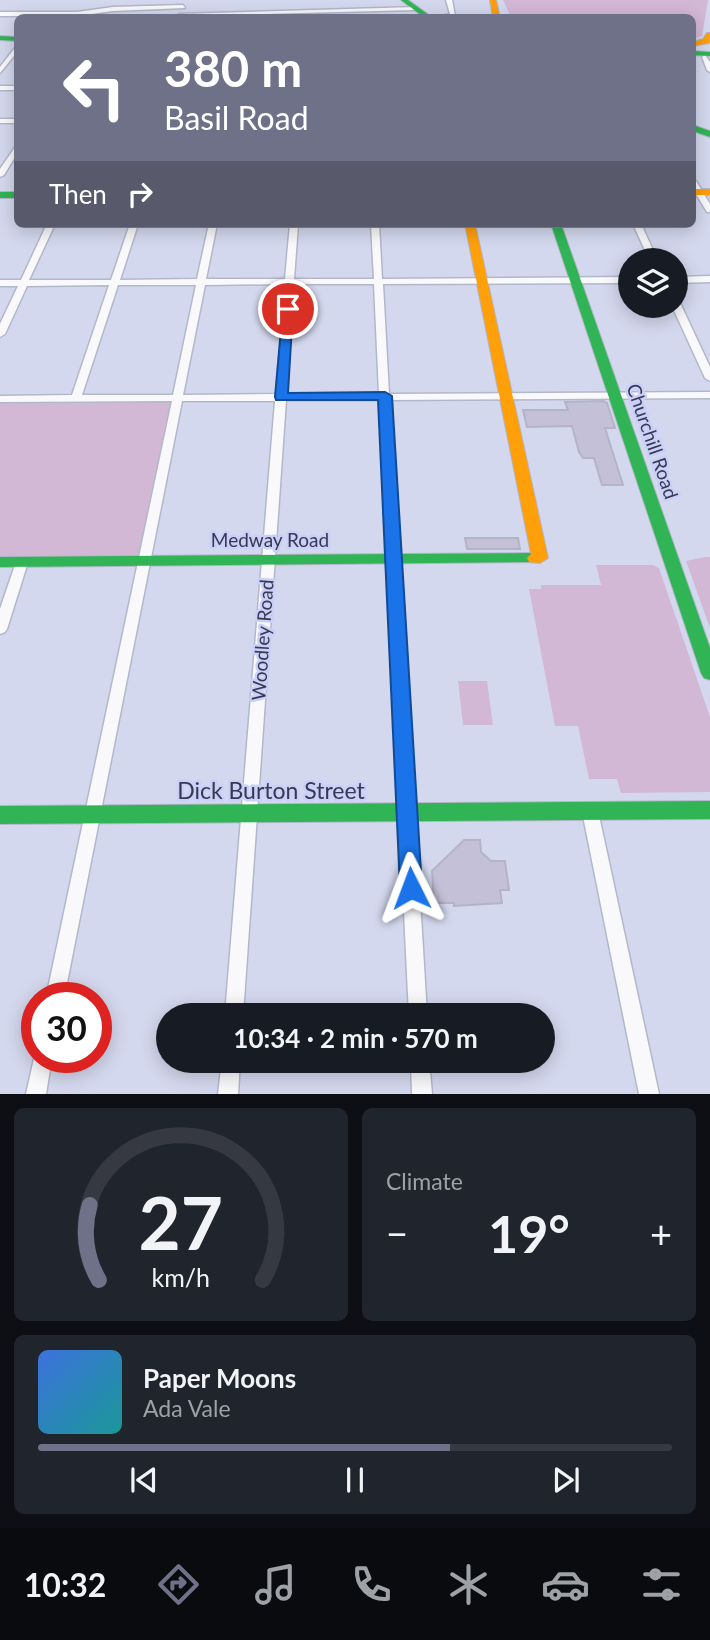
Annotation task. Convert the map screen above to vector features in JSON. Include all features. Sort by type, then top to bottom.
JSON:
[{"type":"main road","points":[[410,4],[426,14]]},
{"type":"main road","points":[[701,54],[710,35]]},
{"type":"main road","points":[[471,228],[505,396]]},
{"type":"main road","name":"Churchill Road","points":[[557,228],[710,673]]},
{"type":"main road","name":"Medway Road","points":[[0,562],[540,558],[505,396]]},
{"type":"main road","name":"Dick Burton Street","points":[[0,815],[710,810]]},
{"type":"street","points":[[84,13],[89,0]]},
{"type":"street","points":[[182,13],[184,0]]},
{"type":"street","points":[[336,0],[338,10]]},
{"type":"street","points":[[266,14],[410,4]]},
{"type":"street","points":[[34,14],[37,7]]},
{"type":"street","points":[[67,14],[113,9],[215,14]]},
{"type":"street","points":[[0,71],[14,52]]},
{"type":"street","points":[[0,175],[14,152]]},
{"type":"street","points":[[699,190],[710,211]]},
{"type":"street","points":[[0,334],[49,228]]},
{"type":"street","points":[[76,398],[133,228]]},
{"type":"street","points":[[58,982],[212,228]]},
{"type":"street","name":"Woodley Road","points":[[235,1003],[294,228]]},
{"type":"street","points":[[375,228],[417,1003]]},
{"type":"street","points":[[639,228],[648,248]]},
{"type":"street","points":[[688,279],[710,279]]},
{"type":"street","points":[[0,283],[618,280]]},
{"type":"street","points":[[682,318],[710,377]]},
{"type":"street","points":[[0,398],[710,395]]},
{"type":"street","points":[[0,629],[22,562]]},
{"type":"street","points":[[590,811],[649,1094]]},
{"type":"street","points":[[36,1094],[40,1073]]},
{"type":"street","points":[[228,1094],[230,1073]]},
{"type":"street","points":[[421,1073],[422,1094]]},
{"type":"shaded area","points":[[503,0],[708,0],[702,36],[696,38],[696,14],[510,14]]},
{"type":"shaded area","points":[[0,401],[171,403],[138,559],[0,560]]},
{"type":"shaded area","points":[[710,557],[710,628],[686,561]]},
{"type":"shaded area","points":[[596,565],[653,565],[659,568],[710,717],[710,792],[621,793],[617,779],[589,779],[578,726],[555,726],[529,589],[541,589],[541,585],[601,585]]},
{"type":"shaded area","points":[[458,681],[487,681],[493,725],[463,725]]},
{"type":"building","points":[[565,402],[607,403],[615,428],[605,428],[623,485],[602,485],[594,458],[583,458],[579,452],[572,426],[527,427],[523,410],[568,410]]},
{"type":"building","points":[[465,538],[518,538],[520,549],[467,549]]},
{"type":"building","points":[[464,840],[480,840],[481,852],[491,861],[505,861],[509,890],[500,890],[502,903],[454,906],[454,903],[434,903],[432,871]]},
{"type":"traffic: fast","points":[[404,0],[424,14]]},
{"type":"traffic: fast","points":[[0,38],[14,39]]},
{"type":"traffic: fast","points":[[696,53],[710,54]]},
{"type":"traffic: fast","points":[[696,129],[710,134]]},
{"type":"traffic: fast","points":[[0,195],[14,195]]},
{"type":"traffic: fast","points":[[557,228],[710,673]]},
{"type":"traffic: fast","points":[[0,562],[535,558]]},
{"type":"traffic: fast","points":[[0,815],[710,810]]},
{"type":"traffic: slow","points":[[493,0],[496,14]]},
{"type":"traffic: slow","points":[[696,43],[706,41],[710,35]]},
{"type":"traffic: slow","points":[[696,192],[710,192]]},
{"type":"traffic: slow","points":[[471,228],[540,558],[535,558]]},
{"type":"route","points":[[288,309],[281,397],[385,396],[411,888]]}]
